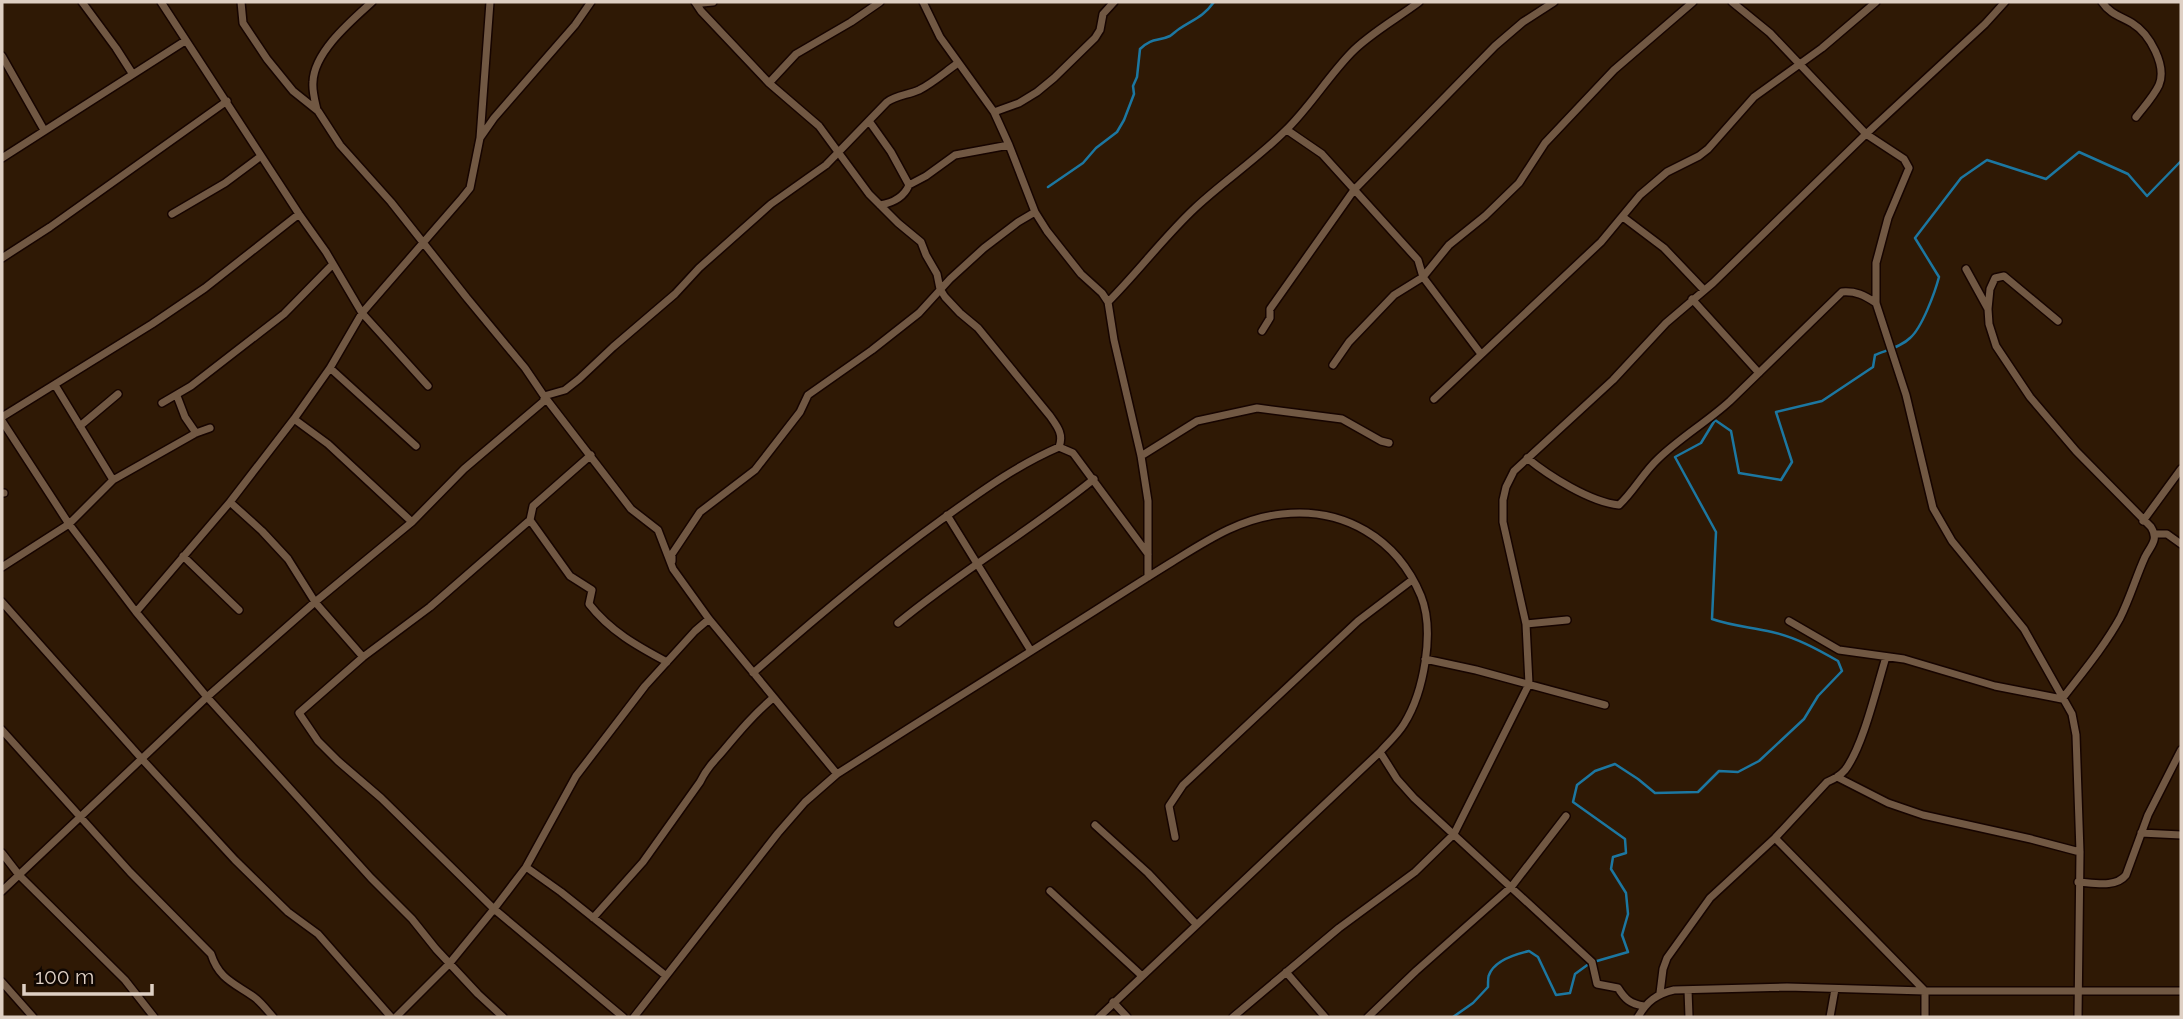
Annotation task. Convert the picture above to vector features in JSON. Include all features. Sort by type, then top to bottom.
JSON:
[{"type":"street","points":[[82,2],[117,48],[132,73]]},
{"type":"street","points":[[161,2],[326,253],[362,313],[428,386]]},
{"type":"street","points":[[241,2],[243,23],[267,60],[293,91],[317,111],[340,145],[391,202],[525,368],[631,509],[658,530],[673,569],[709,619],[837,774]]},
{"type":"street","points":[[317,111],[313,81],[318,65],[328,47],[372,2]]},
{"type":"street","points":[[136,612],[230,502],[294,419],[330,368],[362,313],[470,188],[480,138],[490,2]]},
{"type":"street","points":[[480,138],[494,118],[575,25],[591,2]]},
{"type":"street","points":[[695,2],[713,2]]},
{"type":"street","points":[[695,2],[769,83],[826,135],[849,169],[880,205],[921,242],[937,274],[940,289],[960,313],[978,328],[1050,415],[1062,440],[1059,447],[1032,458],[986,486],[903,548],[753,673]]},
{"type":"street","points":[[769,83],[796,54],[880,2]]},
{"type":"street","points":[[923,2],[940,37],[993,112],[1035,212],[1062,252],[1108,302],[1148,501],[1149,577]]},
{"type":"street","points":[[993,112],[1019,103],[1054,78],[1095,38],[1100,30],[1103,14],[1114,2]]},
{"type":"street","points":[[1108,302],[1132,279],[1178,224],[1287,130],[1353,51],[1419,2]]},
{"type":"street","points":[[1262,331],[1270,318],[1270,309],[1354,190],[1495,46],[1523,22],[1554,2]]},
{"type":"street","points":[[1333,365],[1349,342],[1394,295],[1423,277],[1449,244],[1485,216],[1519,183],[1545,143],[1614,70],[1693,2]]},
{"type":"street","points":[[1732,2],[1770,33],[1866,134],[1904,159],[1909,168],[1888,218],[1876,263],[1876,303],[1906,395],[1933,508],[1952,541],[2024,629],[2072,714],[2076,735],[2080,852],[2078,1017]]},
{"type":"street","points":[[1434,399],[1576,267],[1651,185],[1667,172],[1709,149],[1754,97],[1783,74],[1800,65],[1876,2]]},
{"type":"street","points":[[1233,1017],[1339,928],[1415,872],[1454,834],[1528,684],[1526,624],[1503,522],[1503,500],[1514,471],[1614,380],[1647,342],[1985,24],[2005,2]]},
{"type":"street","points":[[2102,2],[2115,16],[2134,24],[2152,44],[2162,68],[2158,86],[2136,117]]},
{"type":"street","points":[[2,158],[185,41]]},
{"type":"street","points":[[2,56],[44,130]]},
{"type":"street","points":[[544,396],[565,390],[579,379],[771,204],[826,165],[894,97],[908,95],[923,88],[958,63]]},
{"type":"street","points":[[2,258],[227,102]]},
{"type":"street","points":[[869,121],[891,152],[909,185]]},
{"type":"street","points":[[1287,130],[1322,154],[1418,260],[1423,277],[1481,354]]},
{"type":"street","points":[[880,205],[901,196],[909,185],[955,155],[1009,145]]},
{"type":"street","points":[[172,214],[225,183],[261,156]]},
{"type":"street","points":[[673,569],[672,554],[701,512],[755,470],[800,412],[808,395],[919,313],[940,289],[984,248],[1017,222],[1035,212]]},
{"type":"street","points":[[299,214],[205,288],[2,419],[69,524],[136,612],[207,697],[371,878],[412,919],[449,964],[503,1017]]},
{"type":"street","points":[[1623,217],[1664,248],[1704,290]]},
{"type":"street","points":[[162,403],[177,396],[284,314],[332,265]]},
{"type":"street","points":[[1966,269],[1988,309]]},
{"type":"street","points":[[2059,321],[2004,276],[1995,278],[1990,289],[1988,309],[1989,324],[1996,346],[2030,397],[2076,451],[2155,534],[2155,541],[2119,620],[2062,699]]},
{"type":"street","points":[[1527,458],[1554,478],[1609,504],[1619,505],[1655,461],[1694,428],[1712,418],[1842,292],[1864,295],[1876,303]]},
{"type":"street","points":[[1692,299],[1759,373]]},
{"type":"street","points":[[330,368],[416,446]]},
{"type":"street","points":[[55,385],[113,480]]},
{"type":"street","points":[[80,426],[118,394]]},
{"type":"street","points":[[177,396],[185,417],[196,433]]},
{"type":"street","points":[[2,891],[207,697],[315,602],[412,522],[464,468],[541,405],[544,396]]},
{"type":"street","points":[[1141,456],[1197,421],[1257,408],[1342,419],[1389,443]]},
{"type":"street","points":[[294,419],[328,444],[412,522]]},
{"type":"street","points":[[2,567],[69,524],[113,480],[196,433],[210,428]]},
{"type":"street","points":[[1059,447],[1073,453],[1148,555]]},
{"type":"street","points":[[591,455],[533,506],[530,520],[430,607],[363,657],[299,713],[318,741],[381,798],[494,909],[623,1017]]},
{"type":"street","points":[[2143,521],[2181,469]]},
{"type":"street","points":[[898,623],[1094,479]]},
{"type":"street","points":[[230,502],[288,559],[315,602],[363,657]]},
{"type":"street","points":[[634,1017],[778,833],[805,802],[837,774],[1149,577],[1240,523],[1298,513],[1341,519],[1362,527],[1402,563],[1421,597],[1427,623],[1425,659],[1414,703],[1404,725],[1380,752],[1099,1017]]},
{"type":"street","points":[[947,515],[1031,651]]},
{"type":"street","points":[[530,520],[570,576],[592,590],[589,604],[600,617],[630,642],[667,662]]},
{"type":"street","points":[[2155,534],[2168,534],[2181,544]]},
{"type":"street","points":[[183,556],[239,610]]},
{"type":"street","points":[[1175,837],[1169,806],[1183,785],[1349,629],[1412,580]]},
{"type":"street","points":[[2,602],[235,860],[288,912],[318,934],[391,1017]]},
{"type":"street","points":[[396,1017],[449,964],[494,909],[526,867],[576,776],[645,686],[709,619]]},
{"type":"street","points":[[1526,624],[1567,620]]},
{"type":"street","points":[[1789,621],[1839,650],[1904,659],[1995,686],[2062,699]]},
{"type":"street","points":[[1660,993],[1662,969],[1667,958],[1710,898],[1775,838],[1827,782],[1838,777],[1851,760],[1886,657]]},
{"type":"street","points":[[1425,659],[1605,705]]},
{"type":"street","points":[[593,918],[643,862],[700,782],[707,767],[755,713],[773,698]]},
{"type":"street","points":[[2,730],[79,817],[211,954],[215,968],[258,1000],[273,1017]]},
{"type":"street","points":[[2078,882],[2114,883],[2126,875],[2148,816],[2181,750]]},
{"type":"street","points":[[1380,752],[1406,789],[1592,962],[1597,984],[1618,988],[1627,1001],[1633,1005],[1644,1006]]},
{"type":"street","points":[[1838,777],[1888,803],[1923,814],[2080,852]]},
{"type":"street","points":[[1368,1017],[1512,886],[1566,816]]},
{"type":"street","points":[[1096,825],[1196,924]]},
{"type":"street","points":[[2141,833],[2181,835]]},
{"type":"street","points":[[1775,838],[1925,991],[1925,1017]]},
{"type":"street","points":[[2,853],[19,875],[125,980],[154,1017]]},
{"type":"street","points":[[526,867],[665,975]]},
{"type":"street","points":[[1050,891],[1141,975]]},
{"type":"street","points":[[1286,972],[1325,1017]]},
{"type":"street","points":[[2,982],[33,1017]]},
{"type":"street","points":[[1638,1017],[1644,1006],[1660,993],[1688,990],[1787,987],[1925,991],[2181,991]]},
{"type":"street","points":[[1830,1017],[1835,989]]},
{"type":"street","points":[[1688,990],[1689,1017]]},
{"type":"street","points":[[1113,1002],[1127,1017]]},
{"type":"waterway","points":[[1048,187],[1083,163],[1096,148],[1117,132],[1134,94],[1140,49],[1152,41],[1170,36],[1202,14],[1214,2]]},
{"type":"waterway","points":[[1453,1017],[1473,1003],[1488,987],[1492,970],[1512,956],[1529,951],[1538,957],[1556,995],[1570,993],[1575,974],[1590,963],[1628,952],[1622,935],[1628,914],[1626,893],[1611,869],[1613,857],[1626,853],[1625,839],[1573,802],[1577,785],[1595,771],[1615,764],[1655,793],[1698,792],[1719,771],[1738,772],[1759,761],[1804,719],[1818,696],[1842,671],[1838,661],[1797,640],[1712,619],[1716,532],[1675,457],[1701,443],[1715,420],[1731,431],[1739,473],[1781,480],[1792,462],[1776,412],[1822,401],[1873,367],[1875,355],[1902,344],[1915,333],[1939,277],[1915,238],[1961,178],[1987,160],[2046,179],[2079,152],[2128,174],[2147,196],[2181,161]]}]
